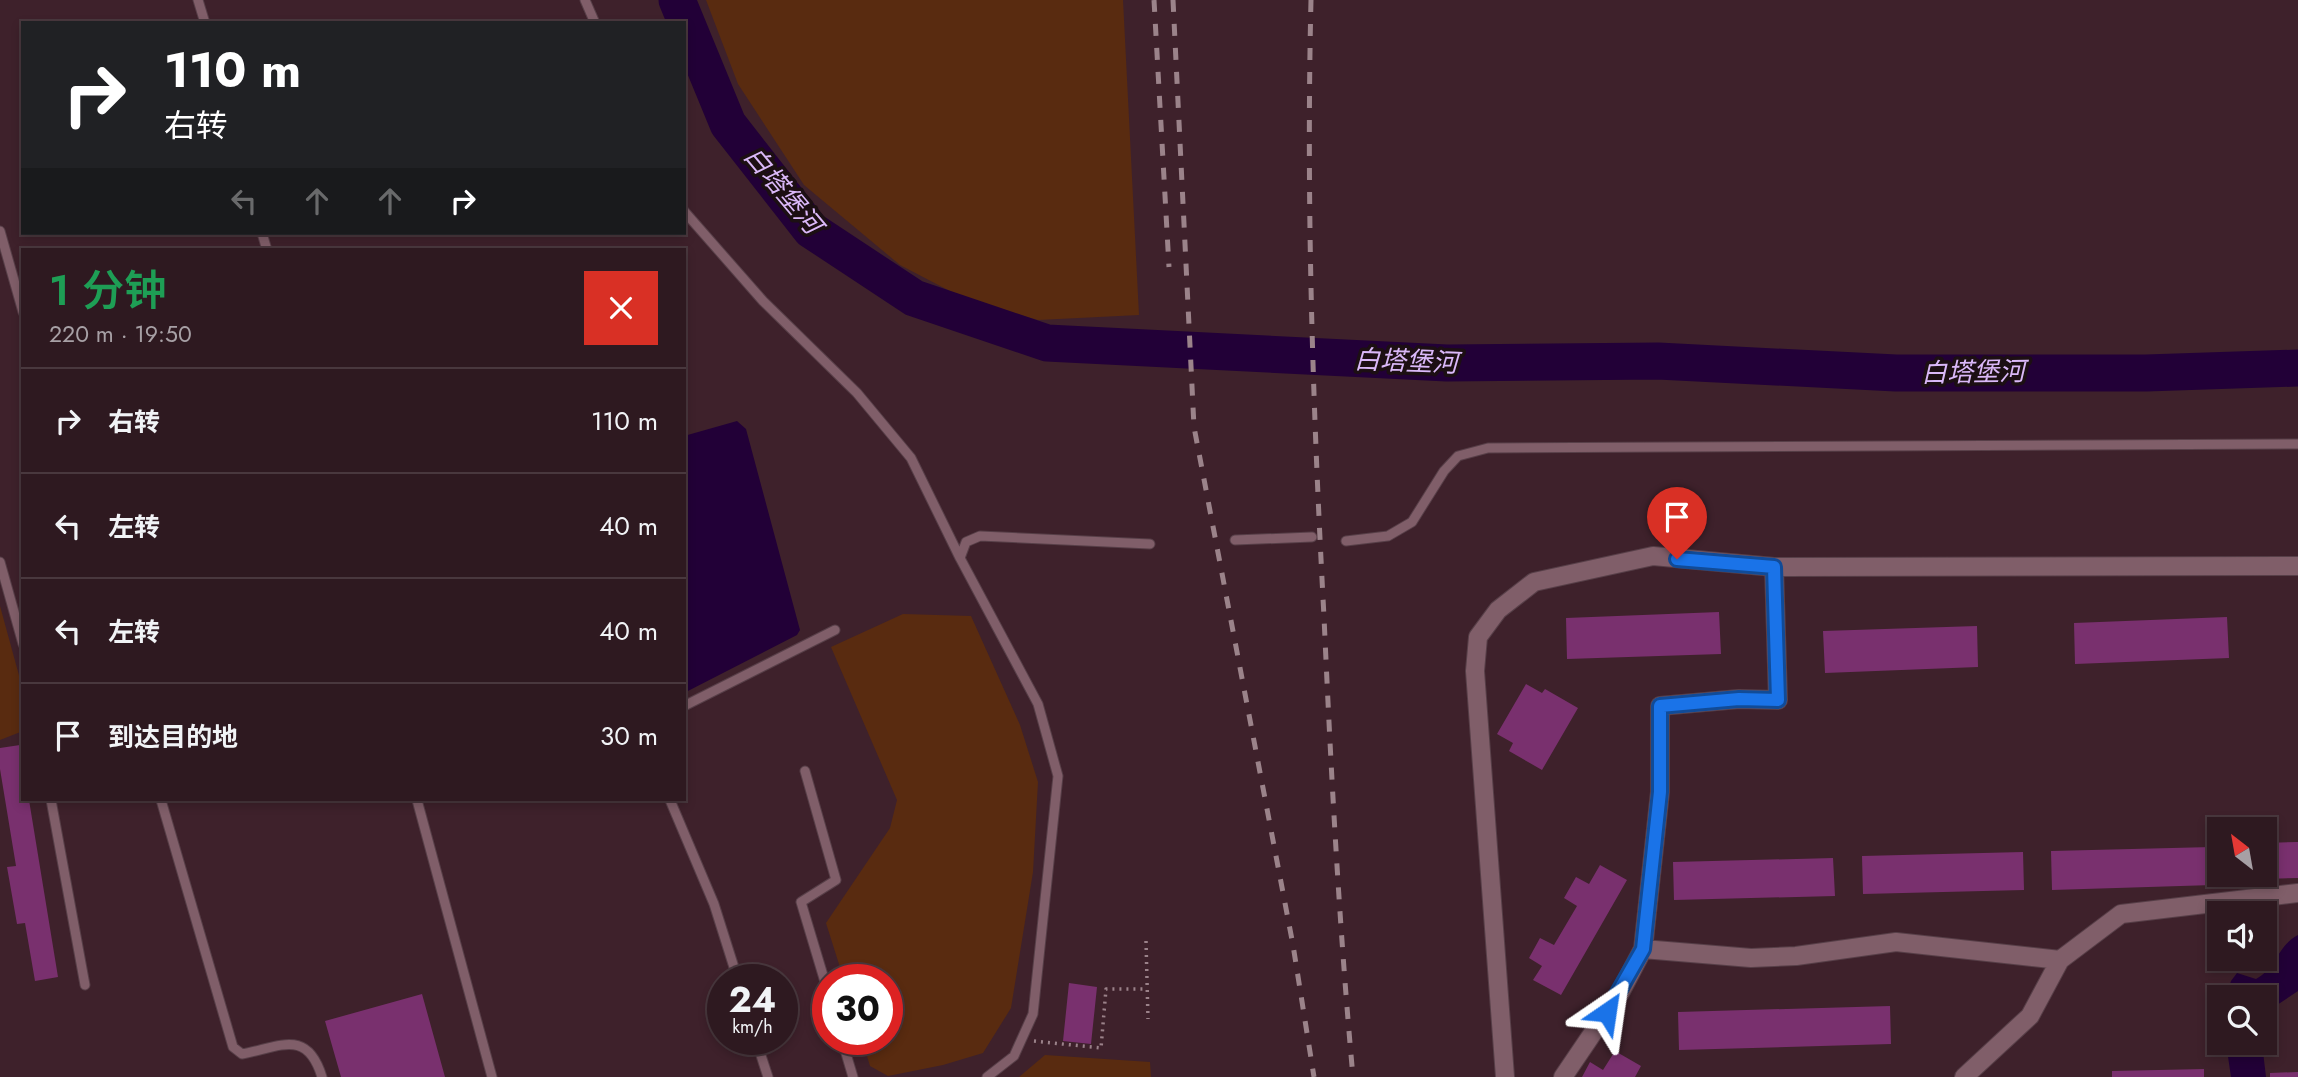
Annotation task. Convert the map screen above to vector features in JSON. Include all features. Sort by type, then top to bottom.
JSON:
[{"type":"street","points":[[1505,1077],[1475,671],[1478,637],[1498,610],[1534,582],[1653,556],[1774,567],[2298,566]]},
{"type":"street","points":[[1563,1077],[1620,993],[1643,949],[1660,792],[1660,706],[1739,699],[1778,700],[1774,567]]},
{"type":"street","points":[[1964,1077],[2030,1016],[2060,960],[2121,914],[2298,893]]},
{"type":"street","points":[[1643,949],[1751,958],[1796,956],[1896,942],[2060,960]]},
{"type":"lane","points":[[198,0],[204,21]]},
{"type":"lane","points":[[585,0],[594,21]]},
{"type":"lane","points":[[686,213],[764,302],[857,393],[911,458],[960,558],[1038,704],[1058,776],[1033,1014],[1014,1056],[987,1077]]},
{"type":"lane","points":[[0,232],[21,305]]},
{"type":"lane","points":[[1346,541],[1388,536],[1412,522],[1444,471],[1458,456],[1488,448],[2298,444]]},
{"type":"lane","points":[[960,558],[966,542],[980,536],[1150,544]]},
{"type":"lane","points":[[1235,540],[1312,537]]},
{"type":"lane","points":[[0,562],[21,637]]},
{"type":"lane","points":[[686,705],[835,630]]},
{"type":"lane","points":[[805,771],[836,880],[801,902],[820,964]]},
{"type":"lane","points":[[51,801],[85,985]]},
{"type":"lane","points":[[161,801],[233,1047],[242,1054],[284,1043],[300,1044],[312,1054],[323,1077]]},
{"type":"lane","points":[[417,801],[492,1077]]},
{"type":"lane","points":[[670,801],[714,904],[733,964]]},
{"type":"lane","points":[[761,1055],[768,1077]]},
{"type":"lane","points":[[846,1055],[853,1077]]},
{"type":"path","points":[[1146,941],[1148,1019]]},
{"type":"path","points":[[1021,1040],[1101,1048],[1106,989],[1147,989]]},
{"type":"shaded area","points":[[706,0],[1123,0],[1139,315],[1038,320],[971,302],[900,265],[804,185],[738,84]]},
{"type":"shaded area","points":[[737,421],[746,429],[800,630],[797,635],[686,692],[686,435]]},
{"type":"shaded area","points":[[0,606],[21,683],[21,732],[0,740]]},
{"type":"shaded area","points":[[903,614],[971,616],[1020,725],[1038,782],[1033,872],[1011,1008],[983,1053],[943,1065],[888,1076],[870,1066],[867,1055],[903,1055],[903,964],[839,964],[826,923],[890,828],[897,800],[831,647]]},
{"type":"shaded area","points":[[2298,935],[2298,991],[2277,1005],[2277,985],[2230,985],[2237,973],[2256,979],[2266,971],[2277,971],[2277,957],[2291,939]]},
{"type":"shaded area","points":[[1045,1055],[1150,1062],[1151,1077],[1019,1077]]},
{"type":"shaded area","points":[[2228,1055],[2263,1055],[2266,1077],[2231,1077]]},
{"type":"building","points":[[1719,612],[1721,654],[1567,659],[1566,618]]},
{"type":"building","points":[[2227,617],[2229,658],[2075,664],[2074,623]]},
{"type":"building","points":[[1977,626],[1978,667],[1825,673],[1823,631]]},
{"type":"building","points":[[1526,684],[1542,693],[1545,689],[1578,708],[1542,770],[1509,751],[1513,743],[1497,734]]},
{"type":"building","points":[[20,745],[21,801],[29,801],[58,977],[35,981],[25,923],[17,924],[7,867],[16,866],[0,769],[0,748]]},
{"type":"building","points":[[2298,842],[2298,878],[2277,879],[2277,843]]},
{"type":"building","points":[[2207,847],[2207,885],[2052,890],[2051,851]]},
{"type":"building","points":[[2023,852],[2024,890],[1863,894],[1862,856]]},
{"type":"building","points":[[1833,858],[1835,896],[1674,900],[1673,862]]},
{"type":"building","points":[[1600,865],[1627,880],[1561,995],[1533,980],[1542,966],[1529,958],[1540,938],[1554,945],[1577,906],[1564,898],[1576,877],[1589,884]]},
{"type":"building","points":[[1069,983],[1097,987],[1091,1044],[1063,1041]]},
{"type":"building","points":[[422,994],[445,1077],[341,1077],[325,1021]]},
{"type":"building","points":[[1890,1006],[1891,1044],[1679,1050],[1678,1012]]},
{"type":"building","points":[[1615,1051],[1641,1066],[1635,1077],[1582,1077],[1590,1062],[1603,1070]]},
{"type":"building","points":[[2204,1069],[2204,1077],[2112,1077],[2112,1071]]},
{"type":"building","points":[[2298,1072],[2298,1077],[2270,1077],[2270,1073]]},
{"type":"waterway","name":"白塔堡河","points":[[677,0],[686,21]]},
{"type":"waterway","name":"白塔堡河","points":[[686,22],[728,124],[811,230],[914,298],[1047,343],[1447,363],[1658,361],[1896,373],[2146,373],[2298,368]]},
{"type":"railway","points":[[1154,0],[1169,267]]},
{"type":"railway","points":[[1173,0],[1194,427],[1293,945],[1314,1077]]},
{"type":"railway","points":[[1311,0],[1310,232],[1317,463],[1336,847],[1353,1077]]},
{"type":"route","points":[[1607,1012],[1643,949],[1660,792],[1660,706],[1739,699],[1778,700],[1774,567],[1677,559]]}]
